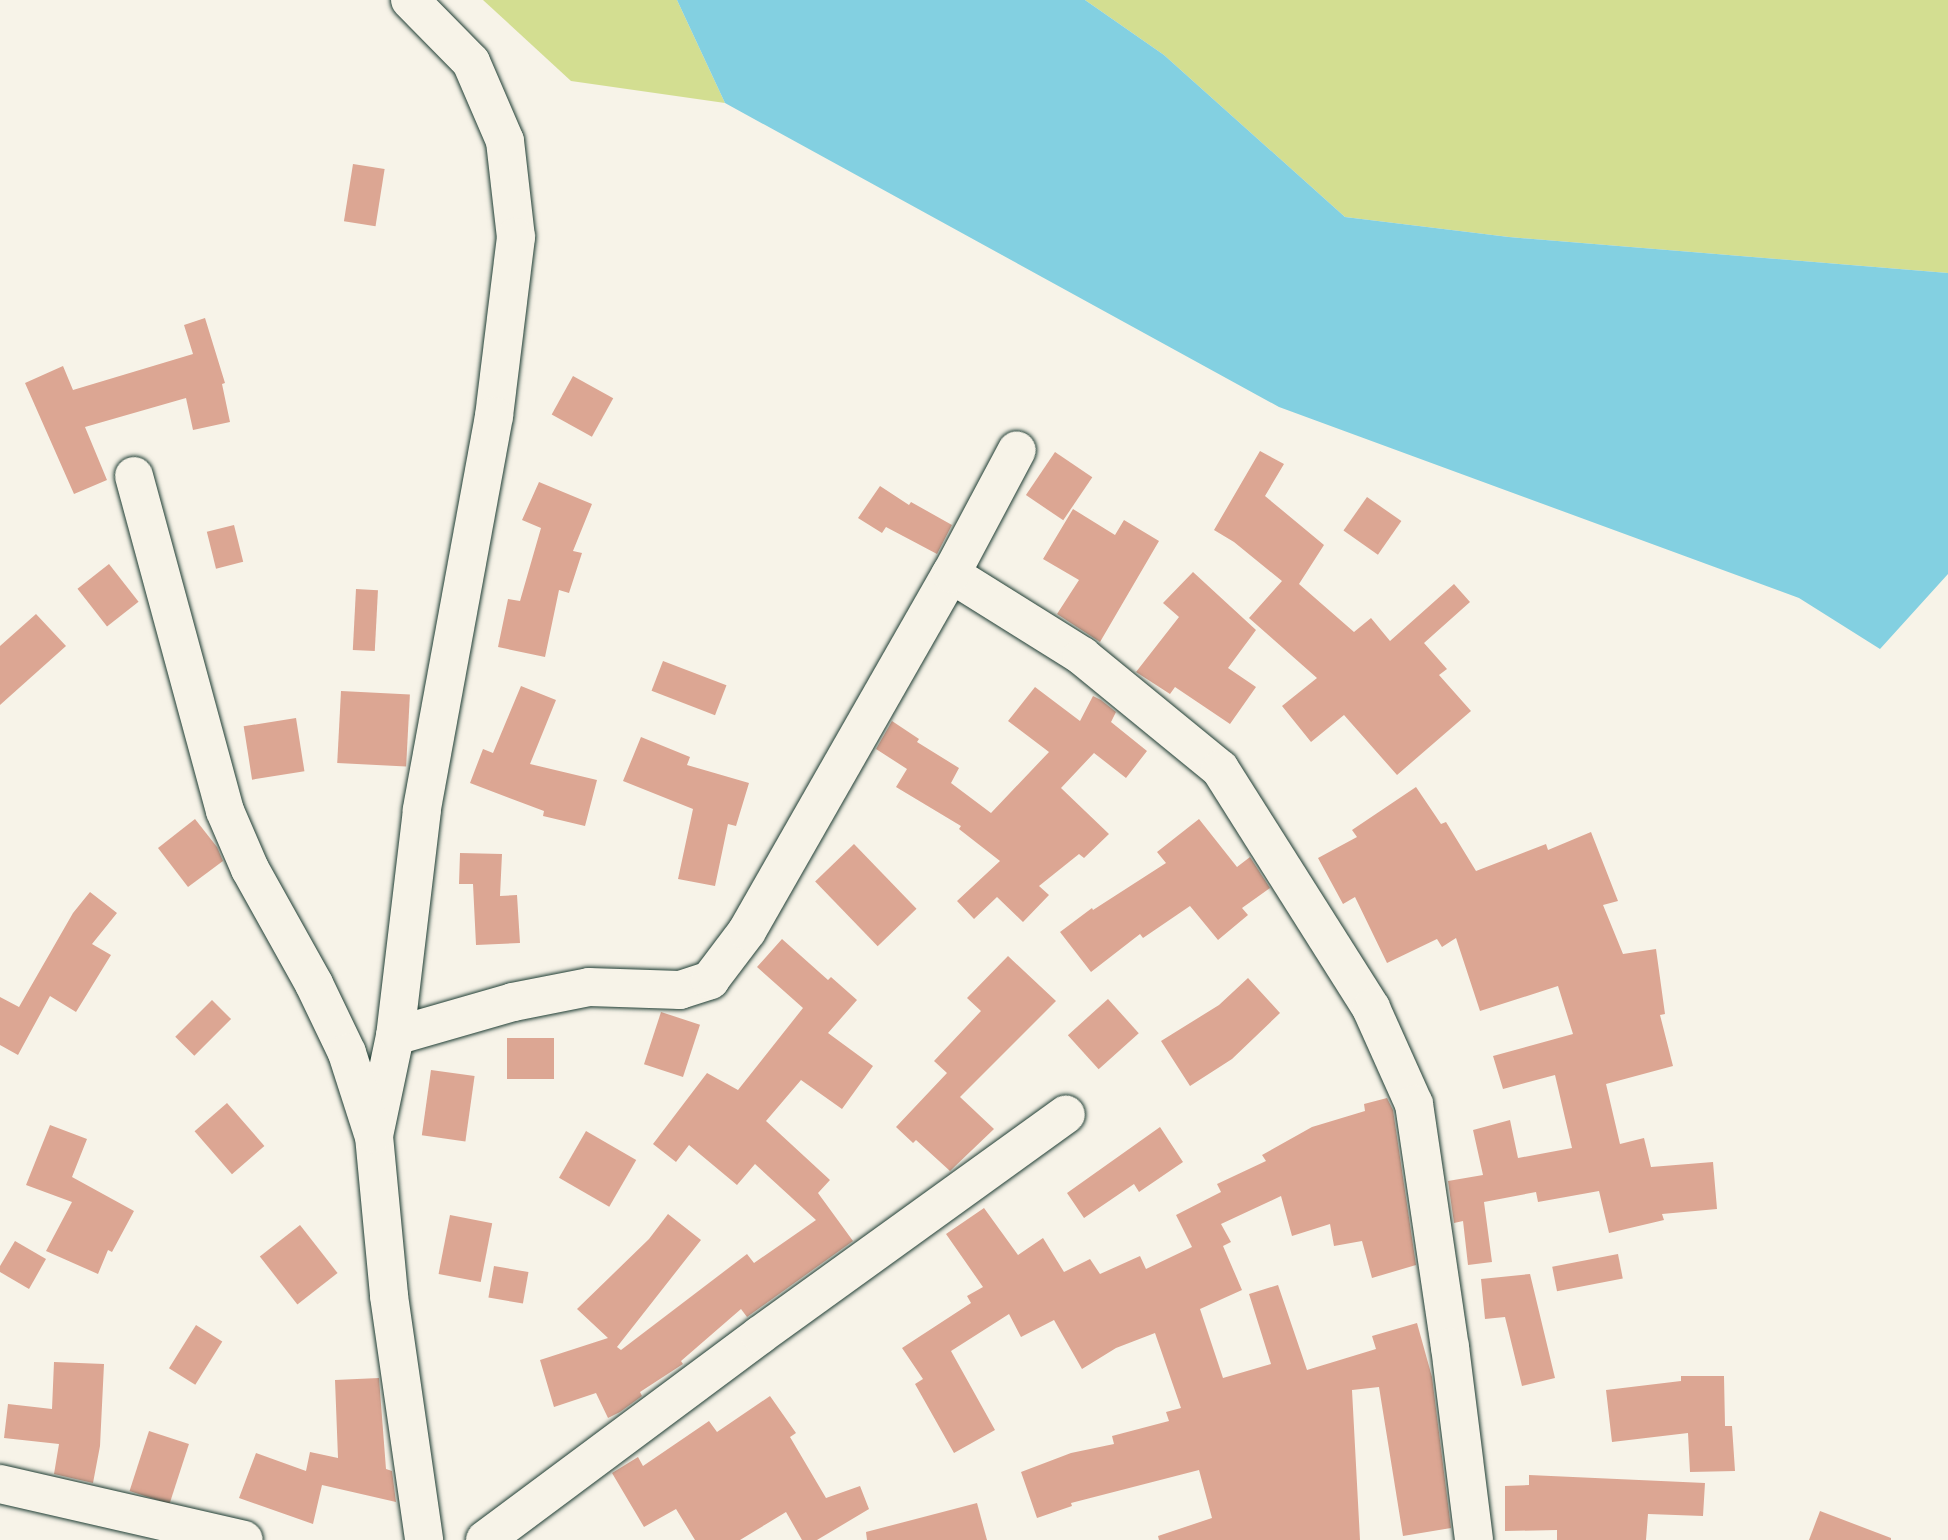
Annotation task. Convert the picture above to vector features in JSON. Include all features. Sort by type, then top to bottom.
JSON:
[{"type":"street","points":[[374,1136],[396,1036],[422,810],[494,416],[516,237],[505,141],[471,62],[410,0]]},
{"type":"street","points":[[396,1036],[513,1002],[589,986],[680,990],[710,980],[747,931],[951,574],[1017,450]]},
{"type":"street","points":[[134,476],[225,811],[250,869],[314,984],[348,1053],[374,1136],[389,1296],[424,1540]]},
{"type":"street","points":[[951,574],[1082,656],[1220,769],[1371,1008],[1414,1104],[1450,1347],[1474,1540]]},
{"type":"street","points":[[485,1540],[760,1335],[1066,1114]]},
{"type":"street","points":[[0,1484],[244,1540]]},
{"type":"green space","points":[[483,0],[677,0],[725,103],[571,81]]},
{"type":"green space","points":[[1085,0],[1948,0],[1948,273],[1509,237],[1345,217],[1164,55]]},
{"type":"water","points":[[677,0],[1085,0],[1164,55],[1345,217],[1509,237],[1948,273],[1948,574],[1880,649],[1799,598],[1279,407],[725,103]]},
{"type":"building","points":[[353,164],[385,169],[376,226],[344,221]]},
{"type":"building","points":[[205,318],[225,383],[222,384],[230,422],[193,430],[186,398],[85,427],[107,480],[74,494],[25,383],[63,366],[73,390],[193,354],[184,325]]},
{"type":"building","points":[[573,376],[613,398],[592,437],[552,414]]},
{"type":"building","points":[[1260,451],[1284,464],[1265,496],[1324,545],[1299,584],[1354,632],[1371,618],[1390,641],[1454,584],[1470,602],[1424,643],[1447,669],[1439,675],[1471,711],[1397,775],[1344,715],[1311,742],[1282,706],[1317,678],[1249,618],[1282,581],[1234,542],[1214,530]]},
{"type":"building","points":[[1055,452],[1092,477],[1063,520],[1026,495]]},
{"type":"building","points":[[539,482],[592,504],[573,551],[582,553],[569,593],[559,590],[545,657],[498,647],[508,599],[520,601],[541,528],[522,520]]},
{"type":"building","points":[[880,486],[909,505],[911,502],[952,525],[937,554],[886,527],[882,533],[858,518]]},
{"type":"building","points":[[1367,497],[1401,521],[1378,555],[1343,531]]},
{"type":"building","points":[[1073,509],[1115,535],[1124,520],[1159,541],[1100,642],[1057,614],[1079,580],[1043,559]]},
{"type":"building","points":[[234,525],[243,562],[216,569],[207,532]]},
{"type":"building","points":[[109,564],[139,602],[107,626],[77,589]]},
{"type":"building","points":[[1193,572],[1256,630],[1228,668],[1256,687],[1230,724],[1175,687],[1170,694],[1136,672],[1179,617],[1163,603]]},
{"type":"building","points":[[356,589],[378,590],[375,651],[353,650]]},
{"type":"building","points":[[36,614],[66,646],[0,705],[0,646]]},
{"type":"building","points":[[663,661],[726,685],[715,715],[652,691]]},
{"type":"building","points":[[521,686],[556,700],[530,764],[597,780],[585,826],[543,816],[544,811],[470,783],[483,749],[493,753]]},
{"type":"building","points":[[1035,687],[1080,721],[1093,696],[1101,700],[1116,712],[1111,722],[1147,751],[1126,778],[1094,753],[1061,788],[1109,834],[1084,858],[1079,854],[1039,886],[1049,895],[1023,922],[997,897],[974,919],[957,901],[1000,861],[959,829],[961,826],[896,787],[907,769],[876,749],[892,721],[919,739],[917,742],[959,768],[951,783],[991,813],[1049,752],[1008,721]]},
{"type":"building","points":[[341,691],[410,695],[406,767],[337,763]]},
{"type":"building","points":[[296,718],[304,771],[252,780],[244,726]]},
{"type":"building","points":[[641,737],[690,757],[687,765],[749,783],[736,826],[728,824],[715,886],[678,879],[693,809],[623,781]]},
{"type":"building","points":[[1416,787],[1441,824],[1446,822],[1476,871],[1546,844],[1548,850],[1591,832],[1618,901],[1603,905],[1623,954],[1656,949],[1665,1014],[1660,1015],[1673,1066],[1606,1084],[1620,1144],[1644,1138],[1651,1167],[1713,1162],[1717,1209],[1662,1214],[1664,1220],[1609,1233],[1599,1191],[1538,1202],[1536,1192],[1484,1202],[1492,1262],[1468,1265],[1463,1221],[1454,1223],[1448,1181],[1483,1175],[1473,1130],[1510,1120],[1518,1158],[1572,1148],[1555,1075],[1503,1089],[1493,1056],[1573,1034],[1558,986],[1480,1011],[1456,938],[1442,947],[1437,939],[1387,963],[1355,897],[1343,904],[1318,858],[1357,837],[1352,830]]},
{"type":"building","points":[[195,819],[217,847],[223,861],[188,887],[158,848]]},
{"type":"building","points":[[1199,819],[1237,867],[1250,857],[1270,888],[1242,908],[1248,915],[1218,940],[1190,906],[1143,938],[1140,934],[1091,972],[1060,932],[1092,908],[1093,910],[1166,863],[1157,852]]},
{"type":"building","points":[[854,844],[917,909],[878,946],[815,882]]},
{"type":"building","points":[[460,853],[502,854],[500,896],[517,895],[520,943],[476,945],[473,884],[459,884]]},
{"type":"building","points":[[90,892],[117,913],[92,944],[111,955],[76,1012],[50,996],[18,1055],[0,1045],[0,997],[19,1007],[73,913]]},
{"type":"building","points":[[782,939],[828,980],[831,977],[857,1000],[828,1033],[873,1066],[842,1109],[801,1080],[766,1121],[830,1180],[818,1193],[853,1241],[747,1317],[741,1309],[681,1361],[683,1364],[640,1392],[642,1396],[620,1412],[608,1418],[596,1393],[554,1407],[540,1360],[608,1338],[577,1309],[649,1239],[668,1214],[701,1240],[617,1347],[621,1350],[747,1254],[754,1263],[816,1220],[755,1164],[737,1185],[689,1145],[676,1162],[653,1144],[707,1073],[738,1090],[803,1008],[757,967]]},
{"type":"building","points":[[1008,956],[1056,1001],[960,1097],[994,1129],[950,1171],[916,1140],[913,1143],[896,1127],[947,1073],[934,1061],[981,1011],[967,998]]},
{"type":"building","points":[[1248,978],[1280,1013],[1232,1059],[1190,1086],[1161,1041],[1219,1005]]},
{"type":"building","points":[[1108,999],[1139,1033],[1099,1069],[1068,1035]]},
{"type":"building","points":[[212,1000],[231,1019],[194,1056],[175,1037]]},
{"type":"building","points":[[661,1012],[700,1025],[683,1077],[644,1064]]},
{"type":"building","points":[[507,1038],[554,1038],[554,1079],[507,1079]]},
{"type":"building","points":[[431,1070],[475,1076],[465,1141],[422,1135]]},
{"type":"building","points":[[1387,1098],[1393,1110],[1416,1265],[1372,1278],[1362,1241],[1334,1246],[1330,1224],[1292,1236],[1281,1196],[1221,1224],[1231,1242],[1223,1246],[1242,1290],[1200,1309],[1223,1378],[1271,1364],[1249,1294],[1278,1285],[1307,1370],[1376,1349],[1372,1336],[1417,1323],[1432,1377],[1451,1528],[1403,1536],[1379,1387],[1352,1390],[1360,1540],[1159,1540],[1158,1536],[1212,1518],[1199,1470],[1071,1503],[1072,1506],[1037,1518],[1021,1472],[1071,1453],[1114,1444],[1112,1436],[1169,1421],[1166,1412],[1181,1408],[1155,1333],[1116,1348],[1082,1369],[1054,1320],[1021,1337],[1009,1314],[951,1351],[995,1430],[954,1453],[915,1384],[923,1379],[902,1348],[971,1303],[967,1296],[983,1287],[946,1234],[984,1208],[1018,1255],[1043,1238],[1064,1272],[1090,1259],[1100,1274],[1140,1256],[1146,1269],[1192,1247],[1176,1215],[1221,1192],[1217,1184],[1266,1161],[1262,1155],[1312,1127],[1365,1111],[1364,1104]]},
{"type":"building","points":[[227,1103],[264,1146],[232,1174],[195,1131]]},
{"type":"building","points":[[50,1125],[87,1139],[72,1177],[134,1211],[112,1252],[108,1250],[98,1274],[46,1251],[72,1202],[26,1185]]},
{"type":"building","points":[[1160,1127],[1183,1162],[1139,1192],[1134,1184],[1084,1218],[1067,1193]]},
{"type":"building","points":[[586,1131],[636,1160],[609,1207],[559,1178]]},
{"type":"building","points":[[450,1215],[492,1223],[481,1282],[439,1274]]},
{"type":"building","points":[[300,1225],[338,1273],[297,1304],[260,1256]]},
{"type":"building","points":[[15,1241],[46,1259],[29,1289],[0,1272],[0,1266]]},
{"type":"building","points":[[1618,1254],[1623,1279],[1557,1291],[1552,1267]]},
{"type":"building","points":[[494,1266],[528,1272],[523,1304],[488,1298]]},
{"type":"building","points":[[1530,1274],[1555,1378],[1522,1386],[1505,1317],[1485,1319],[1481,1279]]},
{"type":"building","points":[[196,1325],[222,1341],[195,1385],[169,1368]]},
{"type":"building","points":[[54,1362],[104,1364],[100,1446],[93,1483],[54,1474],[59,1444],[4,1438],[8,1404],[52,1409]]},
{"type":"building","points":[[1681,1376],[1724,1376],[1725,1426],[1732,1426],[1735,1471],[1690,1472],[1688,1433],[1612,1442],[1606,1390],[1681,1381]]},
{"type":"building","points":[[379,1378],[386,1469],[392,1471],[396,1502],[322,1485],[313,1524],[239,1498],[256,1453],[306,1471],[310,1452],[338,1458],[335,1380]]},
{"type":"building","points":[[770,1396],[796,1433],[790,1437],[826,1498],[860,1486],[869,1509],[817,1540],[802,1540],[786,1512],[740,1540],[695,1540],[676,1509],[644,1527],[612,1473],[638,1457],[643,1466],[709,1421],[717,1432]]},
{"type":"building","points":[[149,1431],[189,1444],[169,1504],[130,1491]]},
{"type":"building","points":[[1529,1475],[1705,1483],[1703,1516],[1648,1514],[1646,1540],[1557,1540],[1557,1530],[1505,1531],[1505,1486],[1529,1485]]},
{"type":"building","points":[[977,1503],[987,1540],[867,1540],[866,1532]]},
{"type":"building","points":[[1820,1511],[1891,1538],[1891,1540],[1809,1540]]}]
